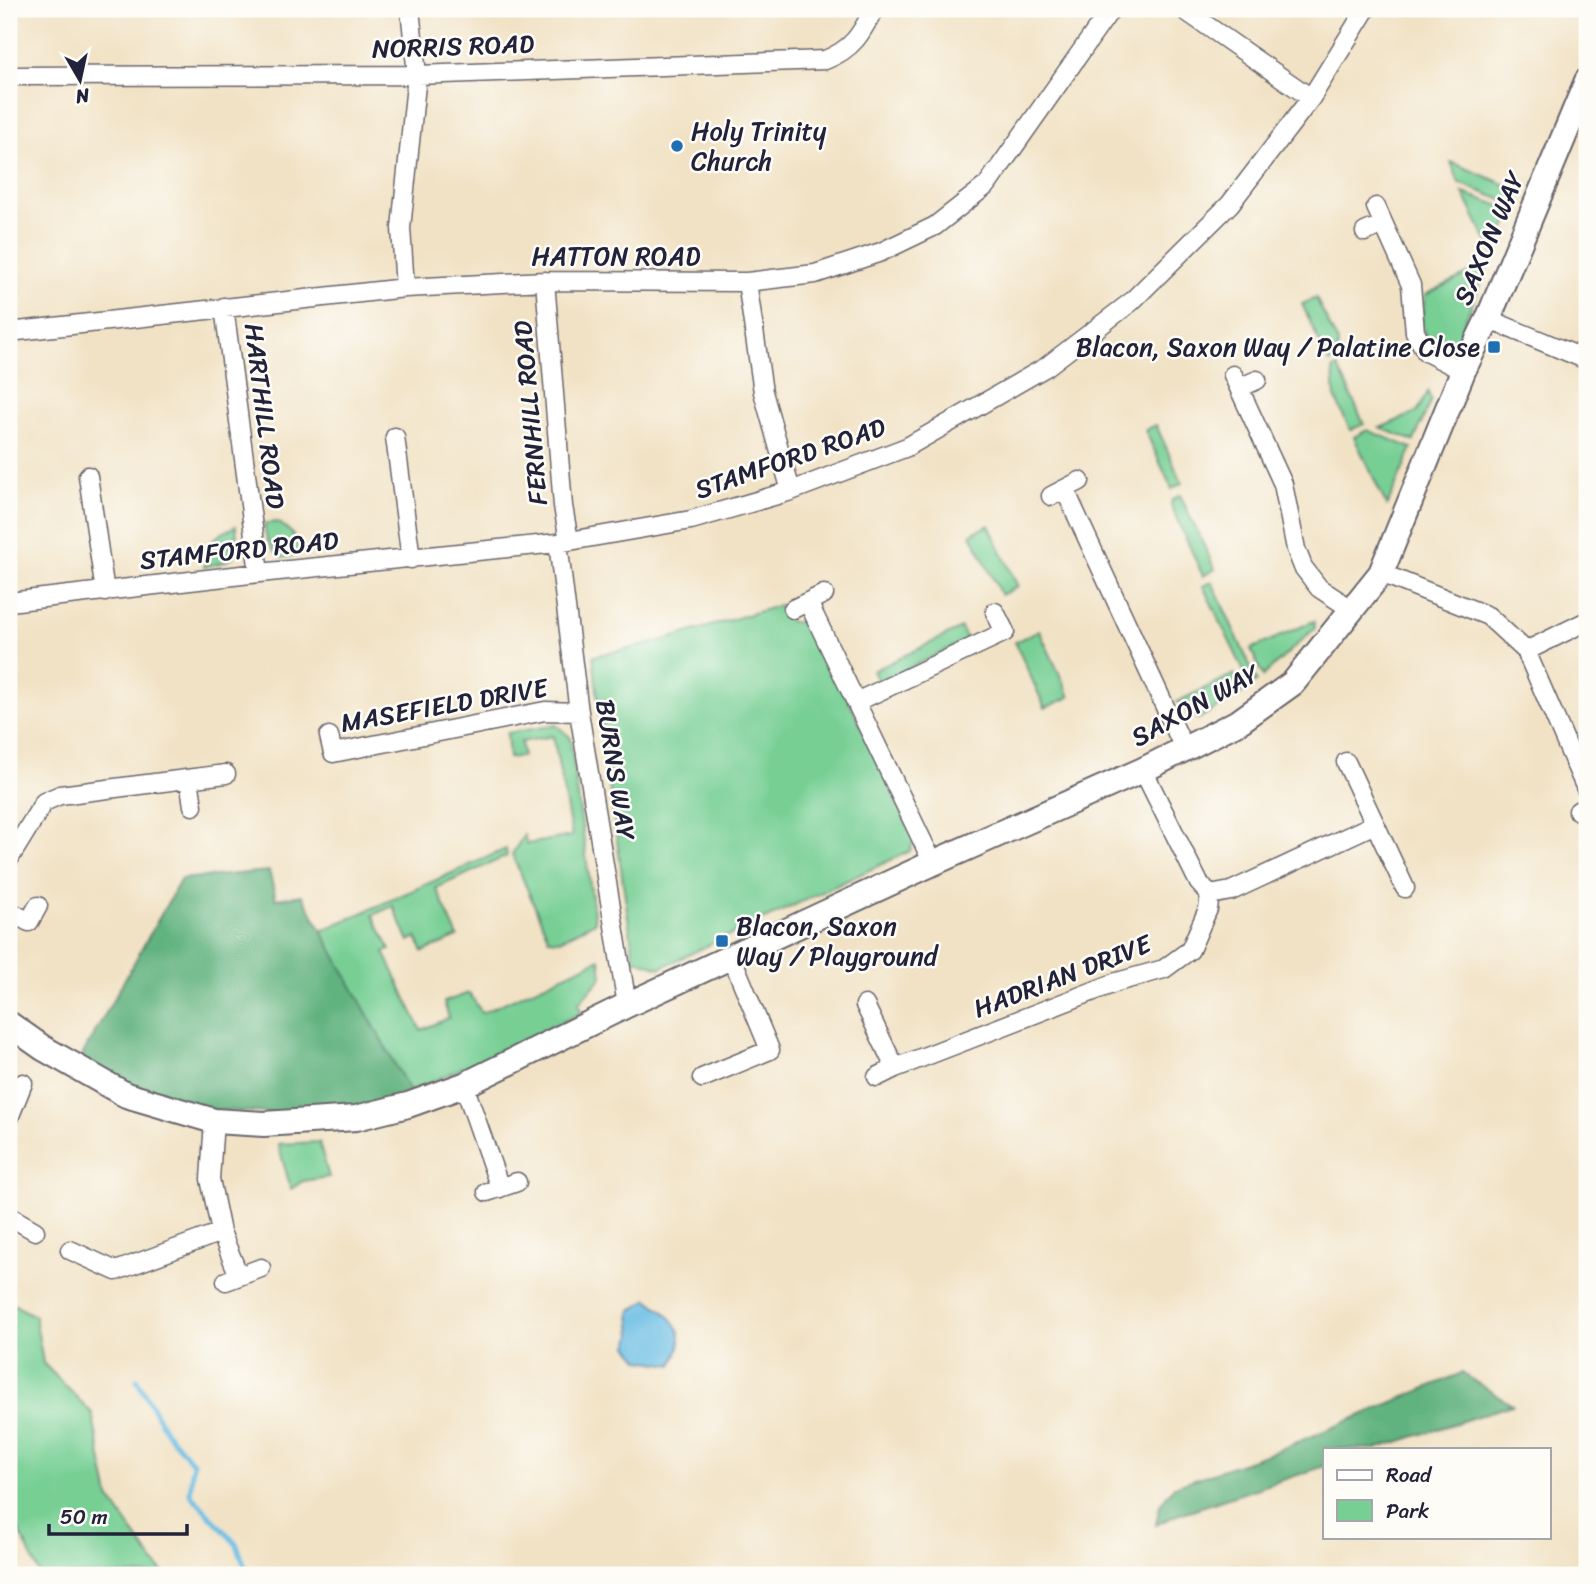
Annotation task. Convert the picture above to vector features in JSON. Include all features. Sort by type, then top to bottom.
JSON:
[{"type":"street","points":[[405,288],[401,228],[418,75],[410,9]]},
{"type":"street","name":"NORRIS ROAD","points":[[9,76],[418,75],[825,60],[843,53],[862,33],[874,9]]},
{"type":"street","name":"HATTON ROAD","points":[[9,332],[405,288],[545,281],[747,282],[815,274],[881,252],[934,226],[987,185],[1111,9]]},
{"type":"street","points":[[1183,9],[1311,98]]},
{"type":"street","name":"STAMFORD ROAD","points":[[9,602],[564,542],[691,520],[791,491],[907,447],[1046,367],[1131,302],[1230,204],[1311,98],[1366,9]]},
{"type":"street","name":"SAXON WAY","points":[[9,1024],[43,1048],[125,1095],[214,1121],[264,1124],[356,1118],[408,1105],[464,1085],[933,863],[1143,770],[1240,721],[1293,683],[1381,573],[1463,371],[1488,319],[1587,80]]},
{"type":"street","points":[[1376,207],[1411,285],[1415,332],[1426,352],[1463,371]]},
{"type":"street","points":[[1365,232],[1383,224]]},
{"type":"street","name":"FERNHILL ROAD","points":[[545,281],[564,542]]},
{"type":"street","points":[[747,282],[763,392],[791,491]]},
{"type":"street","name":"HARTHILL ROAD","points":[[224,307],[259,573]]},
{"type":"street","points":[[1488,319],[1587,360]]},
{"type":"street","points":[[1257,380],[1236,382],[1283,484],[1296,549],[1303,567],[1319,587],[1351,609]]},
{"type":"street","points":[[395,437],[411,559]]},
{"type":"street","points":[[88,476],[105,592]]},
{"type":"street","points":[[1066,489],[1184,748]]},
{"type":"street","name":"BURNS WAY","points":[[564,542],[579,712],[627,1006]]},
{"type":"street","points":[[1381,573],[1488,616],[1526,650],[1587,791]]},
{"type":"street","points":[[808,602],[933,863]]},
{"type":"street","points":[[856,702],[1005,632],[995,612]]},
{"type":"street","points":[[1526,650],[1587,621]]},
{"type":"street","name":"MASEFIELD DRIVE","points":[[329,736],[333,753],[545,711],[579,712]]},
{"type":"street","points":[[1346,762],[1405,888]]},
{"type":"street","points":[[1143,770],[1199,883],[1210,895],[1231,891],[1375,824]]},
{"type":"street","points":[[11,849],[44,802],[60,795],[226,774]]},
{"type":"street","points":[[189,779],[192,807]]},
{"type":"street","name":"HADRIAN DRIVE","points":[[877,1077],[1117,982],[1164,969],[1190,950],[1208,909],[1210,895]]},
{"type":"street","points":[[9,911],[36,919]]},
{"type":"street","points":[[702,1078],[770,1050],[732,958]]},
{"type":"street","points":[[865,1005],[895,1068]]},
{"type":"street","points":[[9,1118],[23,1083]]},
{"type":"street","points":[[464,1085],[501,1187]]},
{"type":"street","points":[[214,1121],[210,1178],[232,1279],[261,1268]]},
{"type":"street","points":[[9,1216],[35,1231]]},
{"type":"street","points":[[70,1250],[116,1271],[221,1232]]},
{"type":"green space","points":[[1451,162],[1521,191],[1515,205],[1459,183]]},
{"type":"green space","points":[[1463,193],[1513,210],[1494,255]]},
{"type":"green space","points":[[1489,263],[1454,347],[1425,335],[1421,322],[1425,295]]},
{"type":"green space","points":[[1316,298],[1338,343],[1337,359],[1329,363],[1302,304]]},
{"type":"green space","points":[[1338,367],[1364,424],[1350,430],[1335,397],[1333,369]]},
{"type":"green space","points":[[1428,392],[1431,400],[1414,441],[1380,428],[1417,412]]},
{"type":"green space","points":[[1156,425],[1182,483],[1172,489],[1145,430]]},
{"type":"green space","points":[[1367,430],[1412,448],[1387,506],[1354,437]]},
{"type":"green space","points":[[1180,495],[1215,569],[1203,576],[1171,506],[1172,500]]},
{"type":"green space","points":[[276,522],[292,534],[303,553],[283,558],[274,550],[267,539],[264,524]]},
{"type":"green space","points":[[989,525],[1018,587],[1001,595],[971,534]]},
{"type":"green space","points":[[236,526],[237,545],[233,556],[229,560],[204,567],[212,541]]},
{"type":"green space","points":[[1212,582],[1257,681],[1251,686],[1203,586]]},
{"type":"green space","points":[[780,605],[790,622],[812,622],[914,839],[910,851],[660,968],[634,959],[593,656],[651,644]]},
{"type":"green space","points":[[1314,621],[1315,628],[1263,676],[1251,649]]},
{"type":"green space","points":[[961,628],[967,640],[879,683],[873,671]]},
{"type":"green space","points":[[1039,630],[1070,697],[1045,708],[1015,642]]},
{"type":"green space","points":[[1234,674],[1245,692],[1198,719],[1177,702]]},
{"type":"green space","points":[[556,725],[570,737],[595,922],[560,940],[549,939],[512,854],[524,835],[527,844],[572,836],[553,736],[521,742],[523,756],[509,758],[507,733]]},
{"type":"green space","points":[[506,849],[507,856],[436,888],[458,937],[423,952],[416,937],[409,941],[393,906],[373,915],[390,949],[384,952],[421,1030],[449,1018],[444,1002],[469,993],[482,1013],[600,959],[602,977],[578,1004],[582,1013],[410,1092],[321,931]]},
{"type":"green space","points":[[269,871],[276,899],[302,895],[410,1092],[357,1107],[291,1114],[212,1110],[127,1084],[80,1059],[181,879]]},
{"type":"green space","points":[[319,1142],[329,1177],[303,1181],[291,1189],[278,1144]]},
{"type":"green space","points":[[9,1302],[35,1316],[43,1363],[92,1413],[109,1497],[166,1575],[40,1575],[9,1509]]},
{"type":"green space","points":[[1462,1373],[1512,1405],[1379,1448],[1323,1448],[1323,1467],[1177,1515],[1156,1525],[1160,1505],[1174,1486],[1274,1452]]},
{"type":"water","points":[[648,1299],[672,1320],[680,1335],[678,1353],[672,1365],[640,1360],[628,1346],[632,1336],[630,1312]]},
{"type":"waterway","points":[[137,1380],[166,1432],[193,1463],[190,1494],[237,1545],[248,1575]]},
{"type":"place","name":"Holy Trinity Church","points":[[677,146]]},
{"type":"place","name":"Blacon, Saxon Way / Palatine Close","points":[[1494,347]]},
{"type":"place","name":"Blacon, Saxon Way / Playground","points":[[722,941]]}]
